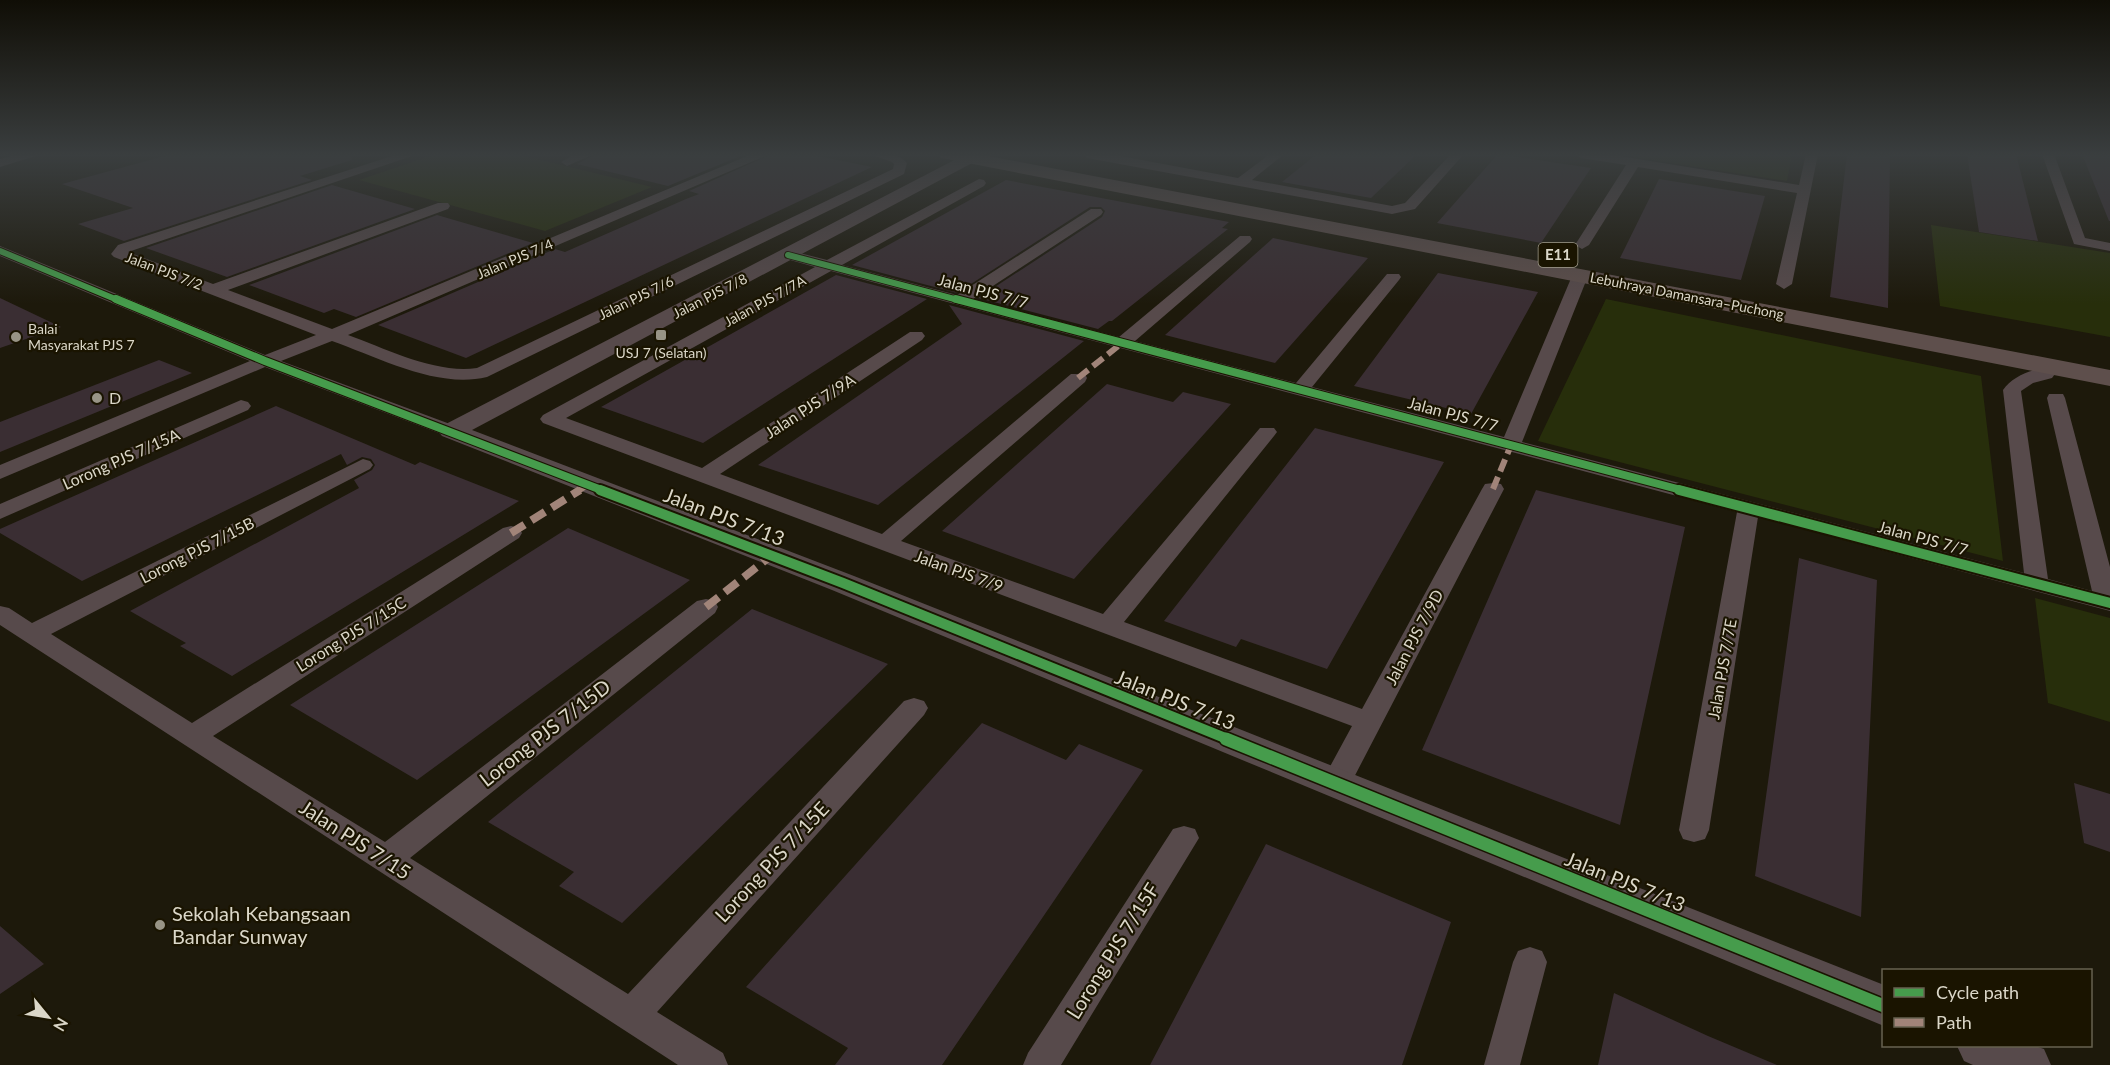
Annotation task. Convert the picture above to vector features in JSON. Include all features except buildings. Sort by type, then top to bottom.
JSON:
[{"type":"highway","name":"Lebuhraya Damansara–Puchong","points":[[1202,204],[2110,378]]},
{"type":"highway","name":"Lebuhraya Damansara–Puchong","points":[[1289,204],[2103,358]]},
{"type":"highway","points":[[1798,317],[1913,347],[2110,387]]},
{"type":"street","name":"Jalan PJS 7/2","points":[[258,204],[123,248],[119,254],[332,335]]},
{"type":"street","name":"Jalan PJS 7/4","points":[[332,335],[645,204]]},
{"type":"street","name":"Jalan PJS 7/6","points":[[332,335],[439,373],[459,376],[481,373],[831,204]]},
{"type":"street","name":"Jalan PJS 7/8","points":[[451,430],[884,204]]},
{"type":"street","name":"Jalan PJS 7/7A","points":[[550,419],[942,204]]},
{"type":"street","points":[[1354,204],[1400,210],[1412,204]]},
{"type":"street","points":[[1582,245],[1608,204]]},
{"type":"street","points":[[1784,284],[1801,204]]},
{"type":"street","points":[[2066,204],[2079,242],[2110,247]]},
{"type":"street","points":[[212,290],[443,206]]},
{"type":"street","points":[[960,300],[1096,212]]},
{"type":"street","points":[[1122,343],[1245,238]]},
{"type":"street","points":[[0,251],[265,361],[451,430]]},
{"type":"street","name":"Jalan PJS 7/7","points":[[788,255],[2108,602]]},
{"type":"street","points":[[1511,444],[1580,276]]},
{"type":"street","points":[[1300,390],[1393,277]]},
{"type":"street","points":[[0,473],[332,335]]},
{"type":"street","name":"Jalan PJS 7/9A","points":[[703,476],[916,336]]},
{"type":"street","points":[[2037,583],[2012,390],[2017,383],[2046,374]]},
{"type":"street","points":[[885,543],[1078,378]]},
{"type":"street","points":[[2056,398],[2108,602]]},
{"type":"street","name":"Lorong PJS 7/15A","points":[[0,512],[241,406]]},
{"type":"street","name":"Jalan PJS 7/9","points":[[550,419],[1369,722]]},
{"type":"street","name":"Jalan PJS 7/13","points":[[451,430],[854,588],[1882,1005]]},
{"type":"street","points":[[1108,625],[1267,432]]},
{"type":"street","name":"Lorong PJS 7/15B","points":[[31,634],[363,465]]},
{"type":"street","name":"Jalan PJS 7/9D","points":[[1335,785],[1492,489]]},
{"type":"street","name":"Jalan PJS 7/7E","points":[[1694,830],[1749,508]]},
{"type":"street","name":"Lorong PJS 7/15C","points":[[192,736],[511,533]]},
{"type":"street","name":"Lorong PJS 7/15D","points":[[385,860],[706,607]]},
{"type":"street","name":"Jalan PJS 7/15","points":[[0,614],[710,1065]]},
{"type":"street","name":"Lorong PJS 7/15E","points":[[630,1016],[914,708]]},
{"type":"street","name":"Lorong PJS 7/15F","points":[[1041,1065],[1184,837]]},
{"type":"street","points":[[1502,1065],[1530,962]]},
{"type":"street","points":[[1983,1047],[2028,1065]]},
{"type":"green space","points":[[445,204],[611,204],[545,231]]},
{"type":"green space","points":[[1931,225],[2110,253],[2110,337],[1940,306]]},
{"type":"green space","points":[[1606,299],[1981,376],[2003,561],[1538,441]]},
{"type":"green space","points":[[2035,598],[2110,618],[2110,722],[2048,703]]},
{"type":"marked path","points":[[1078,378],[1122,343]]},
{"type":"marked path","points":[[1493,489],[1511,445]]},
{"type":"marked path","points":[[511,533],[589,484]]},
{"type":"marked path","points":[[706,607],[772,555]]},
{"type":"cycle path","points":[[0,251],[265,361],[843,583],[1882,1005]]},
{"type":"cycle path","points":[[788,255],[2110,603]]},
{"type":"place","name":"USJ 7 (Selatan)","points":[[661,335]]},
{"type":"place","name":"Balai Masyarakat PJS 7","points":[[16,337]]},
{"type":"place","name":"D","points":[[97,398]]},
{"type":"place","name":"Sekolah Kebangsaan Bandar Sunway","points":[[160,925]]}]
